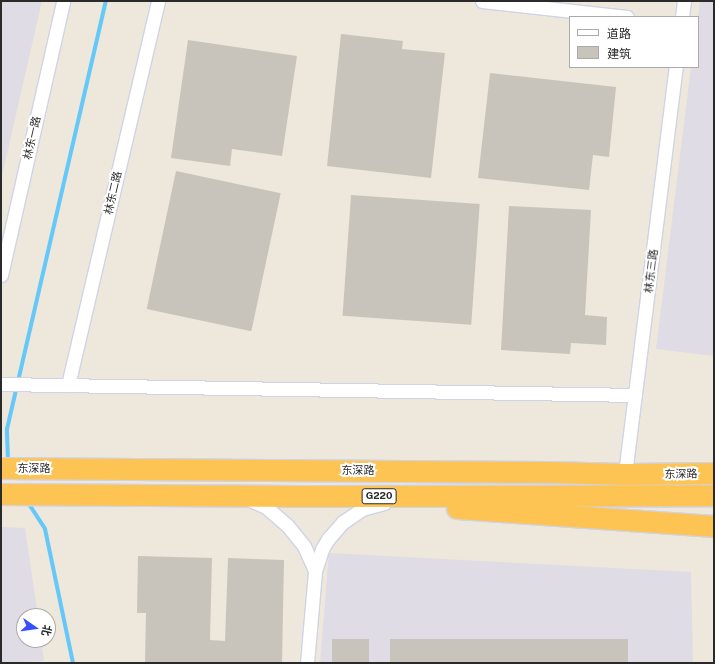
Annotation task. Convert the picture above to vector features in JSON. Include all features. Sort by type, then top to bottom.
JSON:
[{"type":"highway","name":"东深路","points":[[1,468],[625,474],[714,473]]},
{"type":"highway","name":"东深路","points":[[1,494],[241,496],[714,495]]},
{"type":"highway","points":[[299,496],[714,526]]},
{"type":"street","name":"林东一路","points":[[1,275],[63,1]]},
{"type":"street","name":"林东二路","points":[[68,385],[158,1]]},
{"type":"street","points":[[482,1],[618,16]]},
{"type":"street","points":[[682,16],[684,1]]},
{"type":"street","name":"林东三路","points":[[625,474],[676,68]]},
{"type":"street","points":[[1,384],[635,395]]},
{"type":"street","points":[[241,496],[266,508],[287,524],[304,546],[315,571]]},
{"type":"street","points":[[307,663],[315,571],[322,549],[335,530],[343,522],[362,509],[384,503]]},
{"type":"shaded area","points":[[1,1],[42,1],[1,180]]},
{"type":"shaded area","points":[[700,1],[714,1],[714,356],[656,349],[691,68],[699,68],[698,16]]},
{"type":"shaded area","points":[[1,527],[25,528],[37,608],[16,608],[16,648],[42,648],[44,661],[1,663]]},
{"type":"shaded area","points":[[329,553],[691,572],[693,663],[320,663]]},
{"type":"building","points":[[341,34],[403,41],[402,49],[445,53],[431,178],[327,166]]},
{"type":"building","points":[[188,40],[297,56],[282,156],[232,149],[230,166],[171,158]]},
{"type":"building","points":[[490,73],[616,87],[609,157],[593,155],[589,190],[478,178]]},
{"type":"building","points":[[176,171],[281,193],[251,331],[147,309]]},
{"type":"building","points":[[351,195],[480,204],[471,325],[343,316]]},
{"type":"building","points":[[509,206],[591,210],[585,315],[607,317],[606,345],[571,343],[570,354],[501,350]]},
{"type":"building","points":[[138,556],[212,558],[210,640],[225,641],[228,558],[284,560],[282,663],[145,663],[146,613],[137,613]]},
{"type":"building","points":[[332,639],[369,639],[369,663],[332,663]]},
{"type":"building","points":[[390,639],[628,639],[628,663],[390,663]]},
{"type":"waterway","points":[[8,461],[7,429],[106,1]]},
{"type":"waterway","points":[[27,501],[45,529],[73,663]]}]
